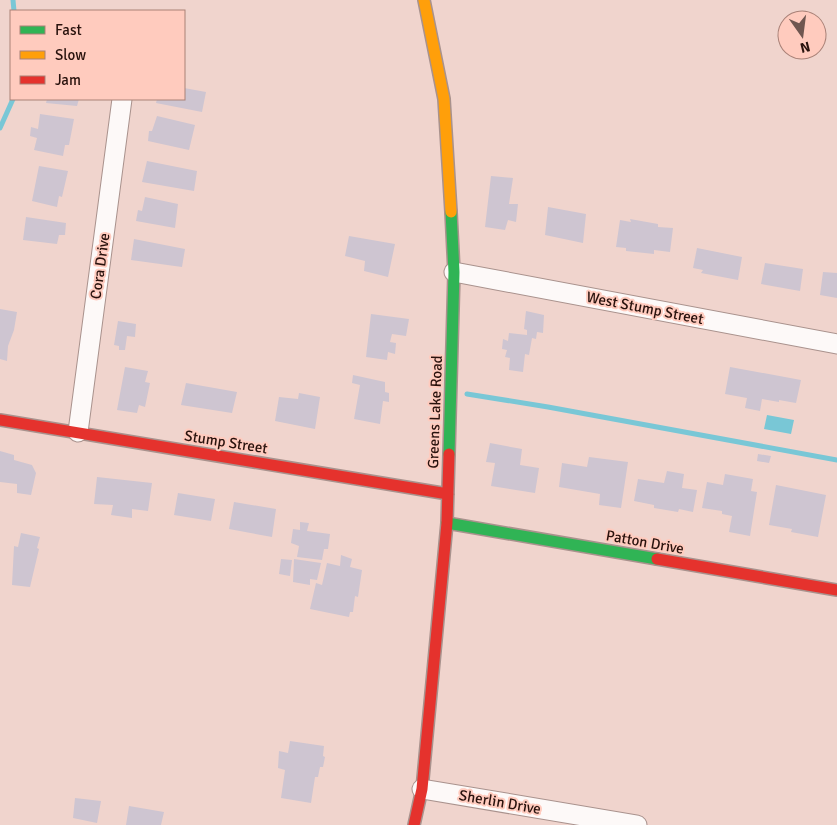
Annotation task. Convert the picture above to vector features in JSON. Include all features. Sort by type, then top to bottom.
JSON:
[{"type":"street","name":"Greens Lake Road","points":[[414,825],[422,789],[447,523],[454,272],[444,99],[424,0]]},
{"type":"street","name":"Cora Drive","points":[[78,432],[122,100]]},
{"type":"street","name":"West Stump Street","points":[[454,272],[837,344]]},
{"type":"street","name":"Stump Street","points":[[0,420],[448,494]]},
{"type":"street","name":"Patton Drive","points":[[447,523],[837,590]]},
{"type":"street","name":"Sherlin Drive","points":[[422,789],[637,825]]},
{"type":"water","points":[[767,415],[794,420],[791,434],[764,429]]},
{"type":"building","points":[[185,88],[206,92],[202,112],[156,103],[157,100],[185,100]]},
{"type":"building","points":[[47,100],[79,100],[77,106],[46,103]]},
{"type":"building","points":[[40,114],[74,119],[69,145],[65,145],[63,156],[34,150],[37,138],[30,136],[31,127],[38,129]]},
{"type":"building","points":[[157,116],[195,125],[189,150],[148,141],[149,131],[152,131]]},
{"type":"building","points":[[147,161],[197,171],[194,191],[142,182]]},
{"type":"building","points":[[39,166],[68,171],[62,197],[59,196],[57,207],[32,201]]},
{"type":"building","points":[[491,176],[513,178],[509,204],[518,204],[516,222],[508,220],[505,230],[485,227]]},
{"type":"building","points":[[145,197],[178,204],[175,228],[136,221],[138,210],[142,211]]},
{"type":"building","points":[[548,207],[586,214],[583,243],[545,235]]},
{"type":"building","points":[[26,217],[66,223],[65,235],[59,235],[57,244],[23,240]]},
{"type":"building","points":[[630,219],[658,224],[658,227],[673,228],[670,252],[654,250],[654,254],[626,251],[626,248],[616,247],[620,220],[631,222]]},
{"type":"building","points":[[349,236],[395,244],[388,277],[364,271],[365,261],[345,256]]},
{"type":"building","points":[[134,239],[185,249],[182,267],[131,260]]},
{"type":"building","points":[[697,248],[742,257],[738,280],[701,273],[703,270],[693,268]]},
{"type":"building","points":[[765,263],[803,269],[800,291],[761,284]]},
{"type":"building","points":[[823,272],[837,273],[837,298],[820,295]]},
{"type":"building","points":[[0,309],[17,312],[14,330],[8,346],[7,361],[0,359]]},
{"type":"building","points":[[526,311],[544,315],[543,333],[537,332],[536,339],[532,338],[529,355],[525,354],[523,372],[509,370],[510,358],[505,357],[507,350],[502,349],[503,339],[508,341],[509,333],[527,335],[527,330],[524,329]]},
{"type":"building","points":[[371,314],[409,319],[406,336],[392,334],[390,342],[396,343],[395,354],[388,352],[387,360],[366,357]]},
{"type":"building","points":[[118,321],[136,324],[135,337],[127,336],[125,350],[119,350],[119,346],[114,345]]},
{"type":"building","points":[[125,367],[148,371],[145,382],[150,383],[145,407],[139,405],[137,413],[117,410]]},
{"type":"building","points":[[730,367],[801,380],[796,403],[762,399],[760,411],[745,408],[747,398],[725,394]]},
{"type":"building","points":[[353,375],[385,382],[385,392],[389,393],[389,402],[383,401],[380,424],[354,419],[360,385],[352,383]]},
{"type":"building","points":[[186,383],[237,392],[232,413],[181,405]]},
{"type":"building","points":[[299,393],[320,397],[315,429],[275,421],[279,397],[298,399]]},
{"type":"building","points":[[490,443],[522,449],[520,465],[539,468],[535,493],[491,486],[495,463],[486,462]]},
{"type":"building","points":[[0,451],[14,455],[14,460],[32,465],[36,473],[31,495],[17,493],[17,484],[0,482]]},
{"type":"building","points":[[758,454],[771,456],[769,463],[757,461]]},
{"type":"building","points":[[589,457],[628,462],[621,508],[599,505],[600,494],[559,487],[562,463],[587,467]]},
{"type":"building","points":[[667,471],[684,474],[682,488],[697,490],[693,512],[679,509],[678,512],[654,508],[654,505],[634,501],[638,479],[664,483]]},
{"type":"building","points":[[725,474],[753,479],[751,491],[757,492],[750,536],[729,532],[732,516],[722,514],[722,511],[702,508],[707,482],[723,485]]},
{"type":"building","points":[[97,477],[152,483],[148,511],[132,509],[132,518],[111,515],[113,505],[94,504]]},
{"type":"building","points":[[776,485],[826,495],[818,537],[791,532],[792,529],[769,525]]},
{"type":"building","points":[[178,493],[215,499],[211,521],[174,515]]},
{"type":"building","points":[[234,502],[276,509],[272,537],[229,529]]},
{"type":"building","points":[[300,522],[309,523],[307,531],[330,534],[328,549],[324,549],[322,560],[297,557],[299,546],[291,543],[293,529],[300,530]]},
{"type":"building","points":[[21,533],[40,537],[30,587],[12,585],[14,546],[18,547]]},
{"type":"building","points":[[341,555],[352,559],[350,567],[362,570],[358,597],[355,596],[353,612],[350,612],[349,617],[310,609],[316,583],[322,585],[327,563],[340,566]]},
{"type":"building","points":[[281,559],[292,560],[290,576],[279,574]]},
{"type":"building","points":[[294,559],[321,563],[317,580],[310,579],[310,585],[293,582]]},
{"type":"building","points":[[290,741],[324,746],[323,756],[325,757],[323,767],[320,767],[318,777],[315,777],[311,803],[281,798],[285,770],[278,768],[279,751],[288,753]]},
{"type":"building","points":[[75,798],[101,801],[97,823],[73,818]]},
{"type":"building","points":[[129,806],[164,812],[161,825],[126,825]]},
{"type":"waterway","points":[[13,0],[14,10]]},
{"type":"waterway","points":[[0,128],[13,100]]},
{"type":"waterway","points":[[467,394],[837,460]]},
{"type":"traffic: fast","points":[[449,454],[454,272],[451,212]]},
{"type":"traffic: fast","points":[[447,523],[657,559]]},
{"type":"traffic: slow","points":[[424,0],[444,99],[451,212]]},
{"type":"traffic: jam","points":[[0,420],[448,494]]},
{"type":"traffic: jam","points":[[414,825],[422,789],[447,523],[449,454]]},
{"type":"traffic: jam","points":[[657,559],[837,590]]}]
